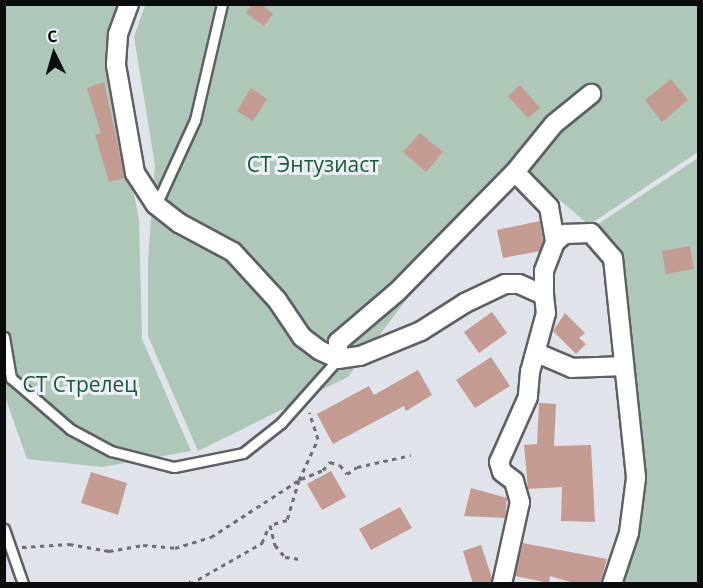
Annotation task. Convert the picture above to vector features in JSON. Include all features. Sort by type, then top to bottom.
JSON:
[{"type":"street","points":[[129,4],[118,34],[116,65],[135,173],[156,205],[179,223],[233,252],[277,300],[302,337],[338,359],[360,356],[421,331],[505,284],[519,284],[544,295]]},
{"type":"street","points":[[338,359],[338,342],[397,292],[515,172],[554,124],[591,94]]},
{"type":"street","points":[[502,584],[520,502],[514,481],[502,472],[500,462],[528,397],[530,372],[546,313],[544,271],[555,242],[549,207],[515,172]]},
{"type":"street","points":[[555,242],[565,234],[591,232],[613,258],[636,478],[629,533],[612,584]]},
{"type":"street","points":[[537,353],[572,368],[624,366]]},
{"type":"lane","points":[[156,205],[195,120],[222,4]]},
{"type":"lane","points":[[4,337],[11,378],[70,429],[111,452],[174,467],[243,453],[281,423],[338,359]]},
{"type":"lane","points":[[4,529],[23,584]]},
{"type":"path","points":[[181,584],[191,582],[262,543],[270,525],[287,520],[299,480],[318,439],[308,410],[316,403]]},
{"type":"path","points":[[11,547],[69,544],[109,551],[143,545],[175,548],[211,537],[299,480],[323,470],[330,462],[340,465],[347,474],[357,466],[411,455]]},
{"type":"path","points":[[270,525],[274,545],[285,557],[300,559]]},
{"type":"green space","name":"СТ Стрелец","points":[[4,5],[119,5],[105,52],[139,219],[142,339],[191,451],[102,467],[27,459],[4,394]]},
{"type":"green space","name":"СТ Энтузиаст","points":[[145,5],[698,5],[698,152],[589,225],[512,159],[348,377],[198,451],[148,336],[148,260],[155,165],[134,37]]},
{"type":"green space","points":[[698,158],[698,583],[618,583],[633,542],[618,256],[595,226]]},
{"type":"building","points":[[252,4],[261,4],[273,14],[264,26],[246,13]]},
{"type":"building","points":[[671,79],[688,100],[662,122],[645,100]]},
{"type":"building","points":[[104,82],[125,178],[109,182],[95,135],[101,133],[87,88]]},
{"type":"building","points":[[520,85],[540,108],[528,118],[508,96]]},
{"type":"building","points":[[251,88],[267,99],[253,121],[237,111]]},
{"type":"building","points":[[420,133],[443,152],[426,172],[403,152]]},
{"type":"building","points":[[540,221],[543,241],[540,251],[503,258],[497,230]]},
{"type":"building","points":[[690,246],[694,269],[666,274],[662,251]]},
{"type":"building","points":[[492,312],[507,333],[479,353],[464,332]]},
{"type":"building","points":[[565,313],[585,333],[579,338],[586,344],[576,354],[553,331]]},
{"type":"building","points":[[491,357],[510,386],[475,408],[456,380]]},
{"type":"building","points":[[418,370],[432,395],[406,411],[404,406],[333,444],[317,414],[369,386],[374,395]]},
{"type":"building","points":[[539,403],[556,404],[554,446],[591,445],[595,522],[561,521],[562,487],[528,489],[524,445],[537,444]]},
{"type":"building","points":[[331,471],[346,497],[322,510],[307,484]]},
{"type":"building","points":[[91,472],[127,483],[118,515],[81,503]]},
{"type":"building","points":[[471,488],[507,498],[505,518],[464,516]]},
{"type":"building","points":[[400,507],[412,528],[371,550],[359,529]]},
{"type":"building","points":[[523,543],[607,559],[600,584],[577,584],[550,576],[549,583],[515,576]]},
{"type":"building","points":[[481,545],[492,578],[491,584],[473,584],[463,551]]}]
